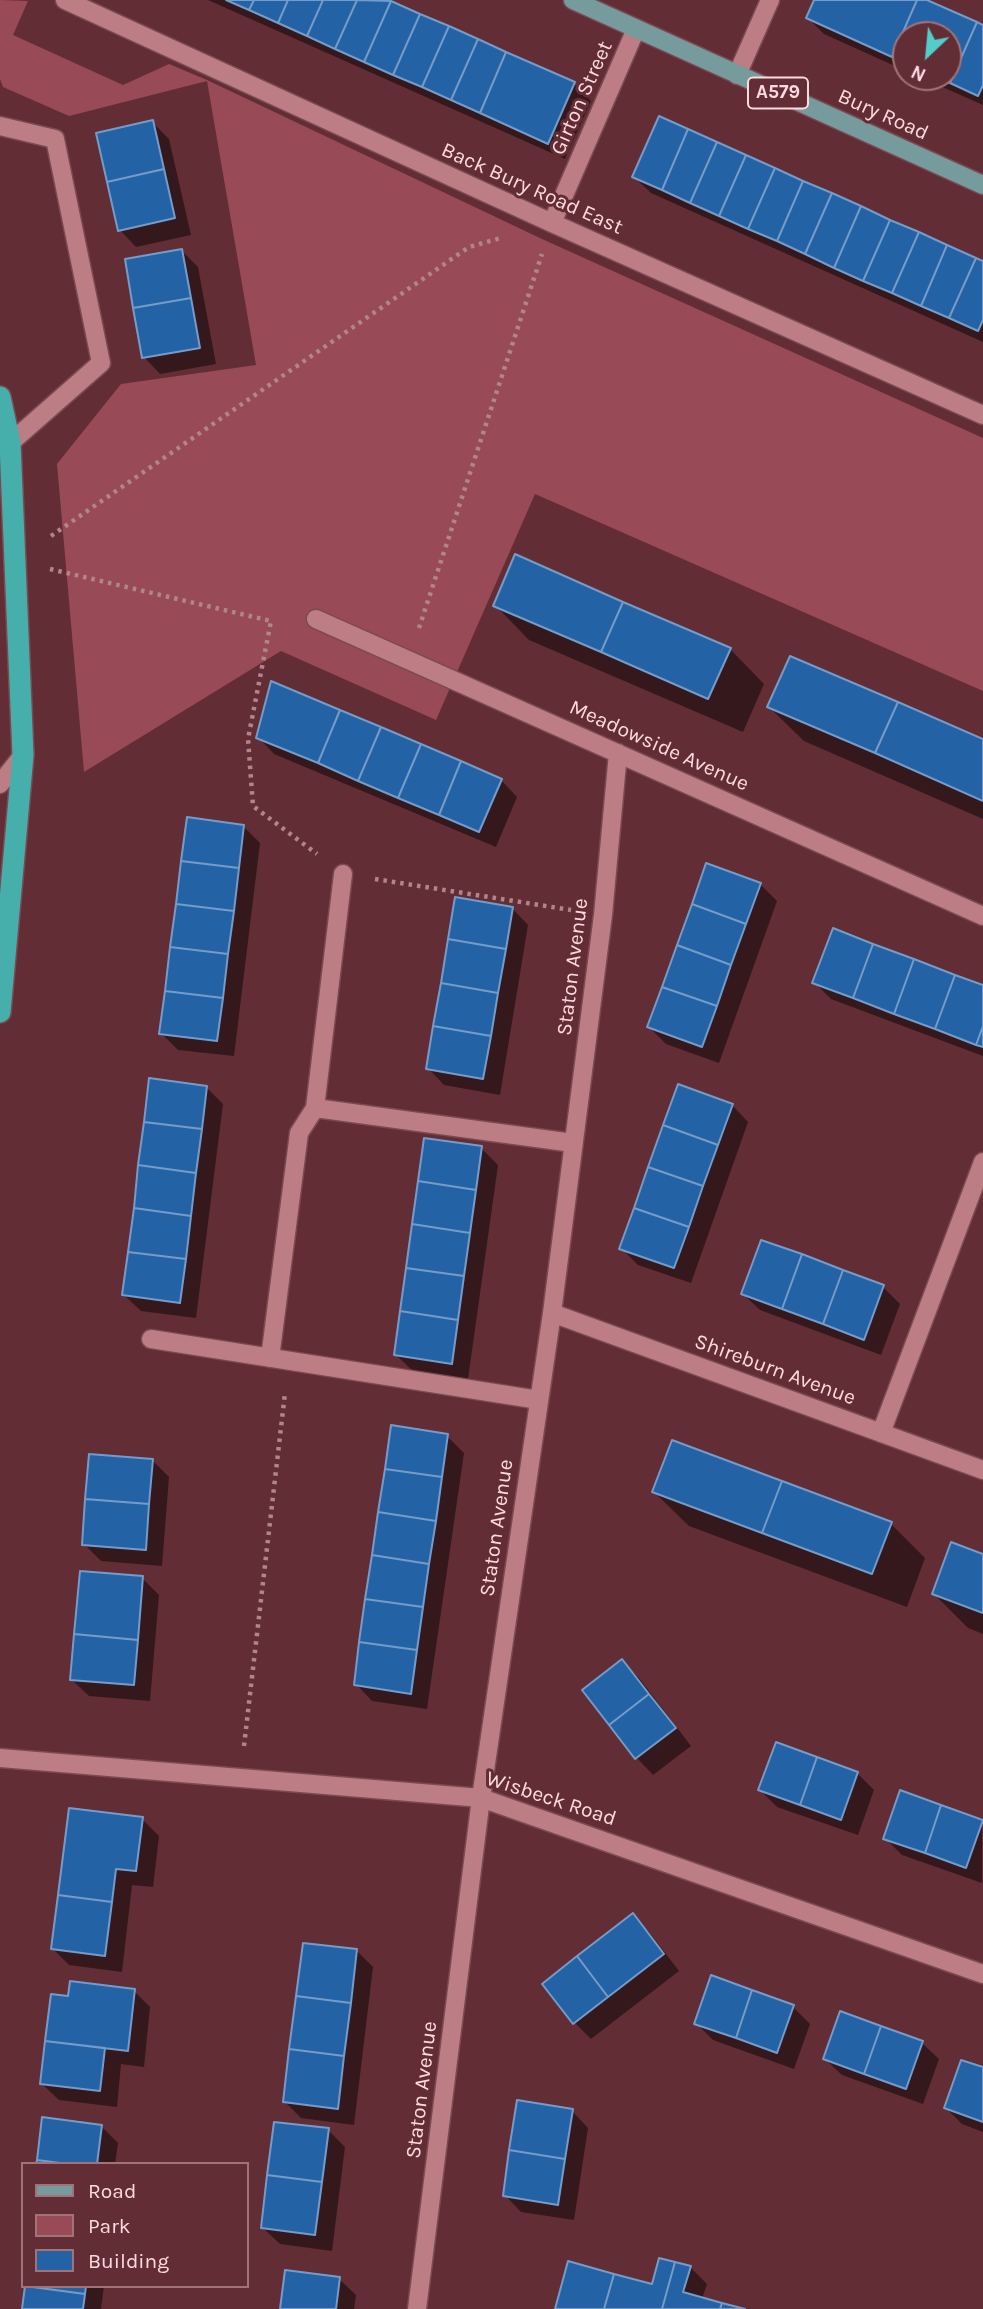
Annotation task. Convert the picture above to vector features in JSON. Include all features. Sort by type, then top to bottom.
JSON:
[{"type":"highway","points":[[0,397],[10,443],[23,755],[0,1012]]},
{"type":"main road","name":"Bury Road","points":[[573,0],[983,185]]},
{"type":"street","name":"Back Bury Road East","points":[[65,0],[552,223],[983,415]]},
{"type":"street","points":[[737,75],[770,0]]},
{"type":"street","name":"Girton Street","points":[[552,223],[636,29]]},
{"type":"street","points":[[0,126],[55,139],[101,363],[10,443]]},
{"type":"street","name":"Meadowside Avenue","points":[[316,619],[983,916]]},
{"type":"street","name":"Staton Avenue","points":[[417,2309],[481,1798],[552,1313],[603,915],[618,753]]},
{"type":"street","points":[[0,784],[23,755]]},
{"type":"street","points":[[270,1358],[299,1133],[315,1108],[343,874]]},
{"type":"street","points":[[315,1108],[573,1143]]},
{"type":"street","points":[[881,1433],[983,1162]]},
{"type":"street","name":"Shireburn Avenue","points":[[552,1313],[983,1470]]},
{"type":"street","points":[[151,1339],[539,1401]]},
{"type":"street","name":"Wisbeck Road","points":[[0,1758],[481,1798],[983,1974]]},
{"type":"path","points":[[15,560],[469,247],[552,223]]},
{"type":"path","points":[[408,660],[552,223]]},
{"type":"path","points":[[15,560],[271,621],[248,739],[253,806],[343,874],[603,915]]},
{"type":"path","points":[[240,1776],[288,1361]]},
{"type":"green space","points":[[0,0],[28,1],[13,35],[123,85],[169,64],[207,80],[542,239],[983,438],[983,691],[535,494],[436,720],[281,651],[84,772],[57,464],[121,384],[256,365],[207,81],[69,116],[3,87],[0,79]]},
{"type":"building","points":[[226,0],[254,0],[249,10]]},
{"type":"building","points":[[254,0],[288,0],[278,23],[249,10]]},
{"type":"building","points":[[288,0],[323,0],[307,36],[278,23]]},
{"type":"building","points":[[323,0],[357,0],[335,49],[307,36]]},
{"type":"building","points":[[357,0],[391,1],[364,62],[335,49]]},
{"type":"building","points":[[814,0],[917,0],[908,21],[892,21],[892,57],[806,18]]},
{"type":"building","points":[[917,0],[927,0],[977,22],[962,56],[962,21],[908,21]]},
{"type":"building","points":[[391,1],[420,14],[393,75],[364,62]]},
{"type":"building","points":[[420,14],[449,26],[422,87],[393,75]]},
{"type":"building","points":[[977,22],[983,25],[983,85],[978,96],[962,89],[962,56]]},
{"type":"building","points":[[449,26],[478,39],[451,100],[422,87]]},
{"type":"building","points":[[478,39],[506,52],[480,113],[451,100]]},
{"type":"building","points":[[506,52],[575,82],[548,144],[480,113]]},
{"type":"building","points":[[659,116],[688,129],[662,190],[632,177]]},
{"type":"building","points":[[153,120],[164,169],[107,182],[96,133]]},
{"type":"building","points":[[688,129],[717,142],[690,203],[662,190]]},
{"type":"building","points":[[717,142],[746,155],[719,216],[690,203]]},
{"type":"building","points":[[746,155],[775,168],[748,229],[719,216]]},
{"type":"building","points":[[775,168],[803,181],[777,241],[748,229]]},
{"type":"building","points":[[164,169],[175,218],[118,231],[107,182]]},
{"type":"building","points":[[803,181],[832,193],[805,254],[777,241]]},
{"type":"building","points":[[832,193],[861,206],[834,268],[805,254]]},
{"type":"building","points":[[861,206],[890,220],[863,281],[834,268]]},
{"type":"building","points":[[890,220],[919,232],[892,293],[863,281]]},
{"type":"building","points":[[919,232],[947,245],[921,306],[892,293]]},
{"type":"building","points":[[947,245],[976,258],[949,318],[921,306]]},
{"type":"building","points":[[182,249],[191,298],[133,308],[125,259]]},
{"type":"building","points":[[976,258],[983,261],[983,320],[978,331],[949,318]]},
{"type":"building","points":[[191,298],[200,348],[142,358],[133,308]]},
{"type":"building","points":[[515,554],[623,602],[601,652],[493,606]]},
{"type":"building","points":[[623,602],[731,648],[708,699],[601,652]]},
{"type":"building","points":[[790,656],[898,702],[875,753],[767,707]]},
{"type":"building","points":[[271,681],[340,710],[318,763],[256,738]]},
{"type":"building","points":[[898,702],[983,739],[983,801],[875,753]]},
{"type":"building","points":[[340,710],[381,727],[358,781],[318,763]]},
{"type":"building","points":[[381,727],[421,744],[398,798],[358,781]]},
{"type":"building","points":[[421,744],[461,761],[439,815],[398,798]]},
{"type":"building","points":[[461,761],[502,779],[479,832],[439,815]]},
{"type":"building","points":[[187,817],[244,825],[239,868],[181,861]]},
{"type":"building","points":[[181,861],[239,868],[234,911],[176,904]]},
{"type":"building","points":[[706,863],[761,883],[746,924],[692,904]]},
{"type":"building","points":[[455,897],[513,907],[506,949],[448,939]]},
{"type":"building","points":[[176,904],[234,911],[228,954],[170,947]]},
{"type":"building","points":[[692,904],[746,924],[731,965],[677,945]]},
{"type":"building","points":[[833,928],[873,944],[853,998],[812,983]]},
{"type":"building","points":[[448,939],[506,949],[498,993],[441,983]]},
{"type":"building","points":[[873,944],[914,959],[894,1014],[853,998]]},
{"type":"building","points":[[677,945],[731,965],[717,1006],[662,987]]},
{"type":"building","points":[[170,947],[228,954],[223,998],[165,991]]},
{"type":"building","points":[[914,959],[955,975],[935,1029],[894,1014]]},
{"type":"building","points":[[955,975],[983,985],[983,1026],[976,1045],[935,1029]]},
{"type":"building","points":[[441,983],[498,993],[491,1036],[433,1026]]},
{"type":"building","points":[[662,987],[717,1006],[702,1047],[647,1027]]},
{"type":"building","points":[[165,991],[223,998],[217,1041],[159,1034]]},
{"type":"building","points":[[433,1026],[491,1036],[483,1079],[426,1069]]},
{"type":"building","points":[[983,1026],[983,1047],[976,1045]]},
{"type":"building","points":[[149,1078],[207,1086],[202,1129],[144,1122]]},
{"type":"building","points":[[678,1084],[733,1104],[718,1145],[663,1125]]},
{"type":"building","points":[[144,1122],[202,1129],[196,1173],[138,1165]]},
{"type":"building","points":[[663,1125],[718,1145],[703,1186],[648,1167]]},
{"type":"building","points":[[424,1138],[482,1146],[476,1190],[418,1181]]},
{"type":"building","points":[[138,1165],[196,1173],[191,1216],[134,1208]]},
{"type":"building","points":[[648,1167],[703,1186],[689,1227],[634,1208]]},
{"type":"building","points":[[418,1181],[476,1190],[470,1233],[412,1224]]},
{"type":"building","points":[[134,1208],[191,1216],[186,1259],[128,1252]]},
{"type":"building","points":[[634,1208],[689,1227],[674,1268],[619,1249]]},
{"type":"building","points":[[412,1224],[470,1233],[464,1276],[406,1268]]},
{"type":"building","points":[[761,1240],[802,1254],[782,1309],[741,1294]]},
{"type":"building","points":[[128,1252],[186,1259],[180,1303],[122,1295]]},
{"type":"building","points":[[802,1254],[843,1270],[823,1324],[782,1309]]},
{"type":"building","points":[[406,1268],[464,1276],[458,1320],[400,1311]]},
{"type":"building","points":[[843,1270],[884,1285],[864,1340],[823,1324]]},
{"type":"building","points":[[400,1311],[458,1320],[452,1364],[394,1355]]},
{"type":"building","points":[[391,1425],[448,1434],[442,1477],[385,1469]]},
{"type":"building","points":[[672,1440],[782,1481],[762,1533],[652,1492]]},
{"type":"building","points":[[89,1454],[153,1459],[149,1504],[85,1499]]},
{"type":"building","points":[[385,1469],[442,1477],[436,1521],[378,1512]]},
{"type":"building","points":[[782,1481],[892,1522],[872,1574],[762,1533]]},
{"type":"building","points":[[85,1499],[149,1504],[146,1550],[82,1545]]},
{"type":"building","points":[[378,1512],[436,1521],[429,1564],[372,1555]]},
{"type":"building","points":[[951,1542],[983,1554],[983,1613],[932,1594]]},
{"type":"building","points":[[372,1555],[429,1564],[423,1607],[365,1599]]},
{"type":"building","points":[[80,1571],[143,1576],[138,1640],[74,1634]]},
{"type":"building","points":[[365,1599],[423,1607],[417,1650],[359,1642]]},
{"type":"building","points":[[74,1634],[138,1640],[134,1685],[70,1680]]},
{"type":"building","points":[[359,1642],[417,1650],[411,1694],[354,1685]]},
{"type":"building","points":[[622,1659],[649,1694],[609,1725],[582,1690]]},
{"type":"building","points":[[649,1694],[676,1728],[635,1759],[609,1725]]},
{"type":"building","points":[[776,1742],[817,1757],[800,1805],[758,1790]]},
{"type":"building","points":[[817,1757],[858,1772],[841,1820],[800,1805]]},
{"type":"building","points":[[900,1790],[941,1805],[925,1853],[883,1839]]},
{"type":"building","points":[[941,1805],[983,1820],[966,1868],[925,1853]]},
{"type":"building","points":[[69,1808],[143,1817],[136,1871],[116,1869],[112,1902],[58,1895]]},
{"type":"building","points":[[58,1895],[112,1902],[105,1956],[51,1949]]},
{"type":"building","points":[[633,1913],[664,1954],[608,1997],[577,1956]]},
{"type":"building","points":[[303,1943],[357,1949],[351,2003],[296,1996]]},
{"type":"building","points":[[577,1956],[608,1997],[573,2024],[542,1984]]},
{"type":"building","points":[[711,1975],[752,1990],[736,2038],[694,2024]]},
{"type":"building","points":[[70,1981],[135,1989],[128,2051],[45,2041],[51,1994],[68,1996]]},
{"type":"building","points":[[752,1990],[794,2005],[777,2053],[736,2038]]},
{"type":"building","points":[[296,1996],[351,2003],[344,2056],[289,2049]]},
{"type":"building","points":[[840,2011],[881,2026],[864,2074],[823,2059]]},
{"type":"building","points":[[881,2026],[923,2041],[906,2089],[864,2074]]},
{"type":"building","points":[[45,2041],[105,2048],[100,2091],[40,2084]]},
{"type":"building","points":[[289,2049],[344,2056],[338,2109],[283,2102]]},
{"type":"building","points":[[961,2060],[983,2067],[983,2122],[944,2108]]},
{"type":"building","points":[[517,2100],[573,2109],[565,2159],[509,2150]]},
{"type":"building","points":[[42,2117],[102,2125],[97,2162],[37,2160]]},
{"type":"building","points":[[274,2122],[329,2128],[322,2182],[267,2175]]},
{"type":"building","points":[[509,2150],[565,2159],[558,2205],[503,2196]]},
{"type":"building","points":[[267,2175],[322,2182],[315,2235],[261,2228]]},
{"type":"building","points":[[659,2258],[675,2262],[662,2309],[604,2309],[614,2274],[652,2284]]},
{"type":"building","points":[[568,2261],[614,2274],[604,2309],[555,2309]]},
{"type":"building","points":[[675,2262],[691,2266],[683,2292],[722,2303],[720,2309],[662,2309]]},
{"type":"building","points":[[285,2270],[340,2277],[336,2309],[280,2309]]},
{"type":"building","points":[[25,2288],[85,2294],[83,2309],[22,2309]]},
{"type":"building","points":[[40,2288],[86,2288],[85,2294]]},
{"type":"building","points":[[722,2303],[745,2309],[720,2309]]}]
